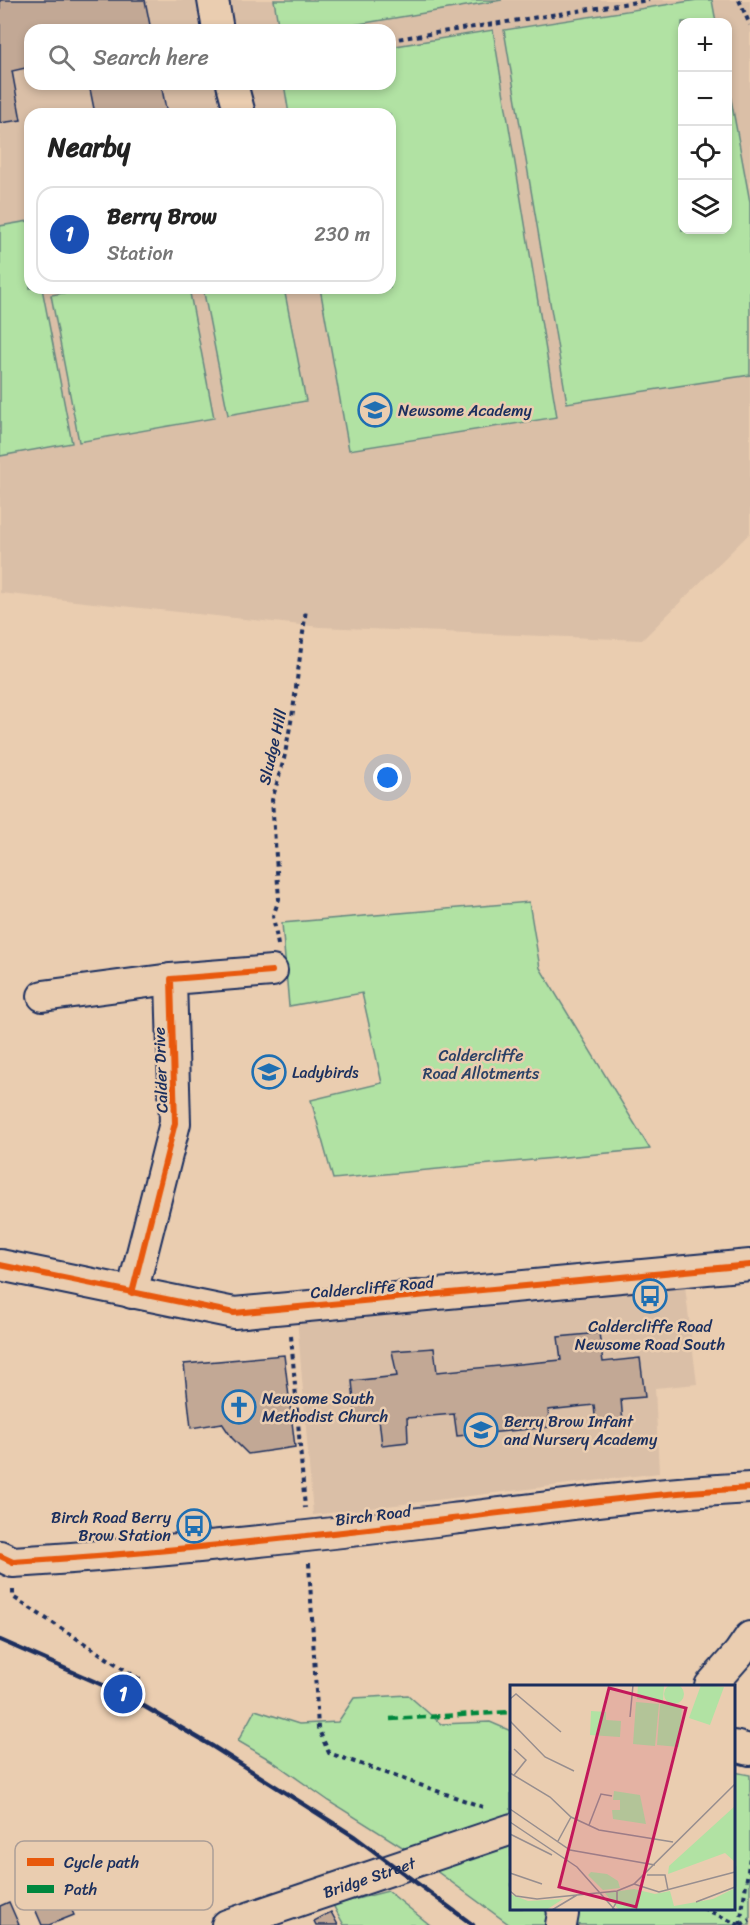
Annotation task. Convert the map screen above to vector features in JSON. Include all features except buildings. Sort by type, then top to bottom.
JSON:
[{"type":"street","points":[[213,0],[217,24]]},
{"type":"street","points":[[234,90],[238,108]]},
{"type":"street","points":[[43,996],[171,979],[274,961]]},
{"type":"street","name":"Calder Drive","points":[[132,1293],[175,1123],[171,979]]},
{"type":"street","name":"Caldercliffe Road","points":[[0,1264],[234,1313],[750,1265]]},
{"type":"street","name":"Birch Road","points":[[7,1559],[119,1556],[583,1503],[750,1488]]},
{"type":"street","points":[[711,1685],[750,1637]]},
{"type":"street","points":[[735,1746],[750,1750]]},
{"type":"street","name":"Bridge Street","points":[[226,1925],[510,1830]]},
{"type":"street","points":[[561,1925],[562,1910]]},
{"type":"path","points":[[396,39],[650,0]]},
{"type":"path","points":[[739,0],[750,25]]},
{"type":"path","points":[[288,1308],[308,1536],[318,1728],[329,1753],[500,1813],[510,1830]]},
{"type":"path","points":[[7,1559],[13,1597],[140,1679],[138,1684]]},
{"type":"path","points":[[740,1925],[750,1857]]},
{"type":"path","points":[[707,1910],[740,1925]]},
{"type":"path","points":[[740,1925],[750,1920]]},
{"type":"shaded area","name":"Newsome Academy","points":[[0,0],[750,0],[750,533],[642,640],[320,627],[0,593]]},
{"type":"shaded area","name":"Berry Brow Infant and Nursery Academy","points":[[684,1278],[697,1384],[655,1388],[659,1473],[313,1515],[297,1317]]},
{"type":"green space","points":[[274,0],[502,0],[359,24],[278,24]]},
{"type":"green space","points":[[697,0],[712,0],[715,18],[678,18],[678,234],[732,234],[732,105],[750,202],[750,375],[567,403],[504,30]]},
{"type":"green space","points":[[493,30],[557,417],[349,450],[321,294],[396,294],[396,108],[288,108],[285,90],[396,90],[396,46]]},
{"type":"green space","points":[[24,222],[24,294],[43,294],[72,443],[0,456],[0,226]]},
{"type":"green space","points":[[190,294],[214,418],[79,442],[51,295]]},
{"type":"green space","points":[[204,294],[285,294],[306,401],[228,415]]},
{"type":"green space","name":"Caldercliffe Road Allotments","points":[[529,902],[540,968],[650,1149],[333,1179],[311,1100],[382,1083],[362,993],[289,1006],[282,923]]},
{"type":"green space","points":[[408,1695],[441,1724],[490,1722],[510,1731],[510,1814],[407,1850],[238,1741],[255,1710],[299,1724],[338,1722],[354,1698]]},
{"type":"green space","points":[[735,1772],[750,1775],[750,1925],[510,1925],[435,1870],[510,1844],[510,1910],[735,1910]]},
{"type":"green space","points":[[388,1891],[430,1925],[344,1925],[333,1905]]},
{"type":"railway","points":[[0,1640],[123,1694],[212,1746],[355,1837],[473,1925]]},
{"type":"marked path","points":[[390,1719],[510,1712]]},
{"type":"cycle path","points":[[132,1293],[175,1123],[171,979],[272,971]]},
{"type":"cycle path","points":[[0,1265],[234,1313],[750,1265]]},
{"type":"cycle path","points":[[0,1556],[13,1562],[178,1549],[638,1497],[750,1488]]},
{"type":"place","name":"Newsome Academy","points":[[375,410]]},
{"type":"place","name":"Ladybirds","points":[[269,1072]]},
{"type":"place","name":"Caldercliffe Road Newsome Road South","points":[[650,1296]]},
{"type":"place","name":"Newsome South Methodist Church","points":[[239,1407]]},
{"type":"place","name":"Berry Brow Infant and Nursery Academy","points":[[481,1430]]},
{"type":"place","name":"Birch Road Berry Brow Station","points":[[194,1526]]},
{"type":"place","name":"Berry Brow","points":[[123,1694]]}]
